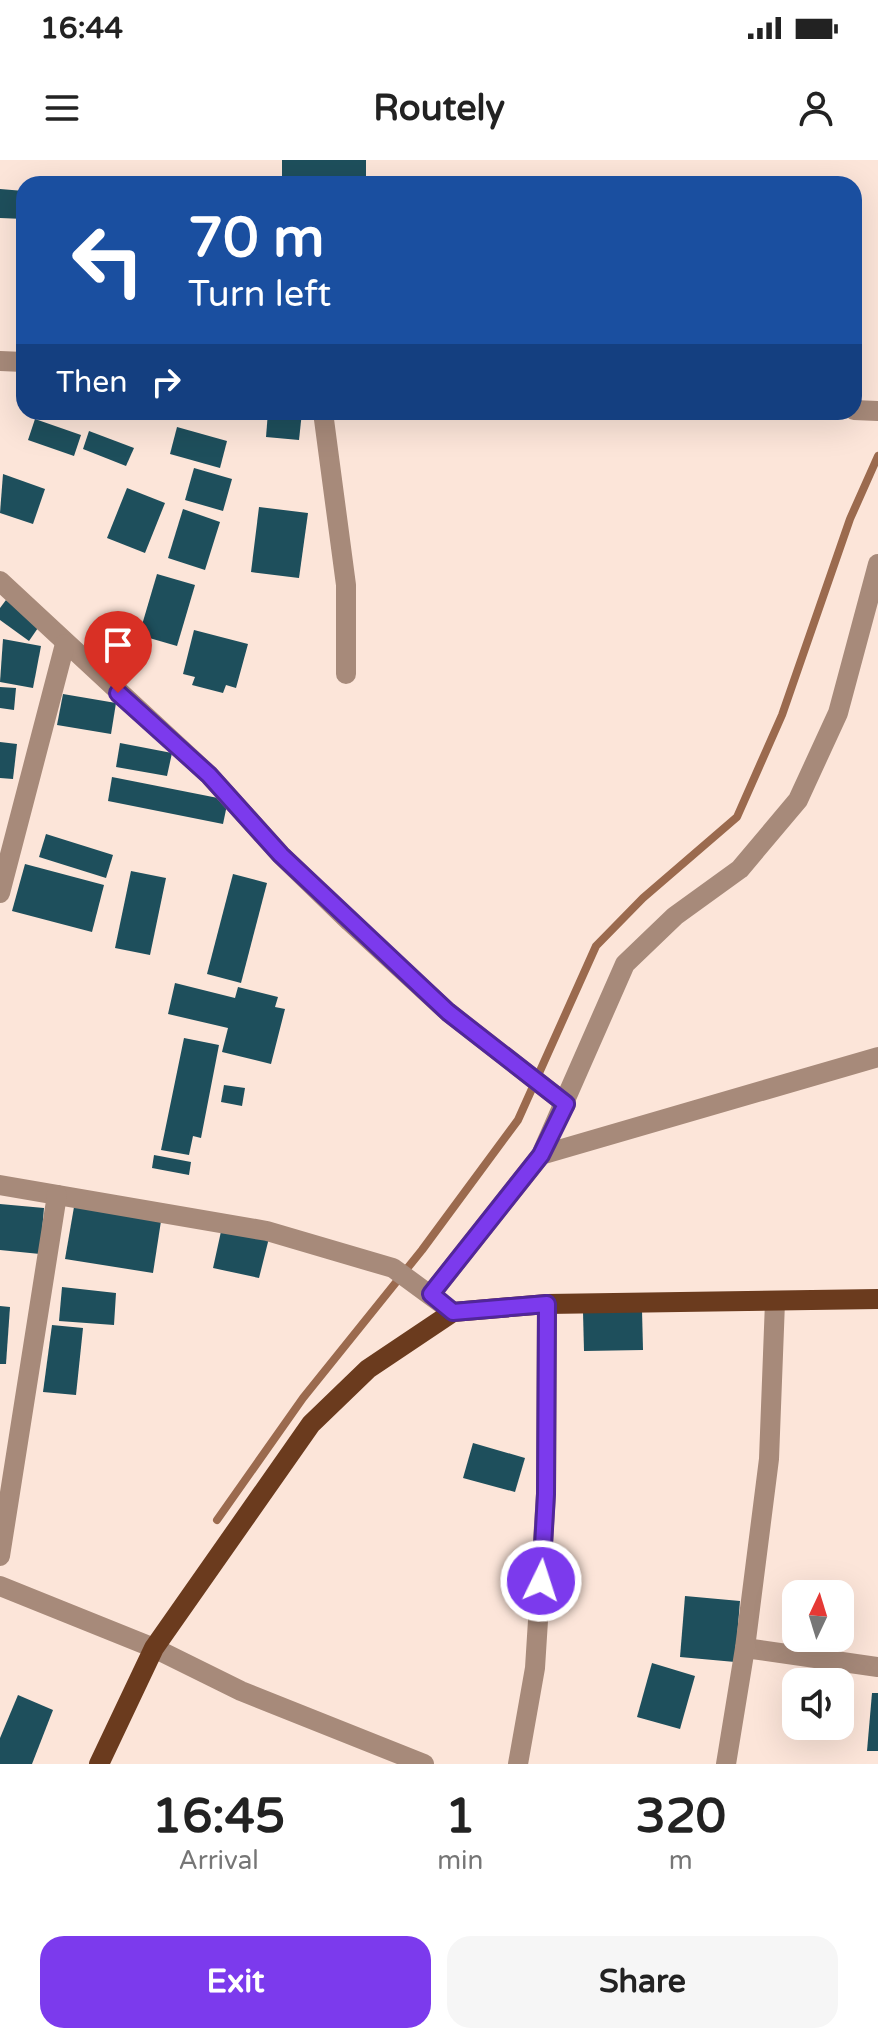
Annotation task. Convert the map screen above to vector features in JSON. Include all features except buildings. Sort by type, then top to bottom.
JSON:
[{"type":"main road","points":[[99,1764],[154,1648],[311,1424],[368,1369],[453,1312],[547,1304],[878,1299]]},
{"type":"street","points":[[324,420],[346,585],[346,674]]},
{"type":"street","points":[[431,1294],[541,1155],[560,1099],[625,964],[675,916],[740,869],[798,800],[838,713],[878,564]]},
{"type":"street","points":[[0,581],[209,775],[281,855],[350,922],[448,1012],[560,1099]]},
{"type":"street","points":[[0,893],[65,644]]},
{"type":"street","points":[[541,1155],[878,1057]]},
{"type":"street","points":[[0,1185],[267,1231],[401,1275],[453,1312]]},
{"type":"street","points":[[0,1556],[57,1195]]},
{"type":"street","points":[[726,1764],[745,1648],[769,1459],[775,1302]]},
{"type":"street","points":[[518,1764],[535,1668],[546,1494],[547,1304]]},
{"type":"street","points":[[0,1586],[154,1648],[241,1691],[411,1762]]},
{"type":"street","points":[[745,1648],[878,1667]]},
{"type":"waterway","points":[[217,1520],[303,1398],[422,1250],[518,1120],[596,946],[643,898],[737,817],[782,715],[850,519],[878,456]]},
{"type":"route","points":[[118,693],[209,775],[281,855],[448,1012],[566,1104],[541,1155],[431,1294],[453,1312],[547,1304],[546,1494],[541,1581]]}]
